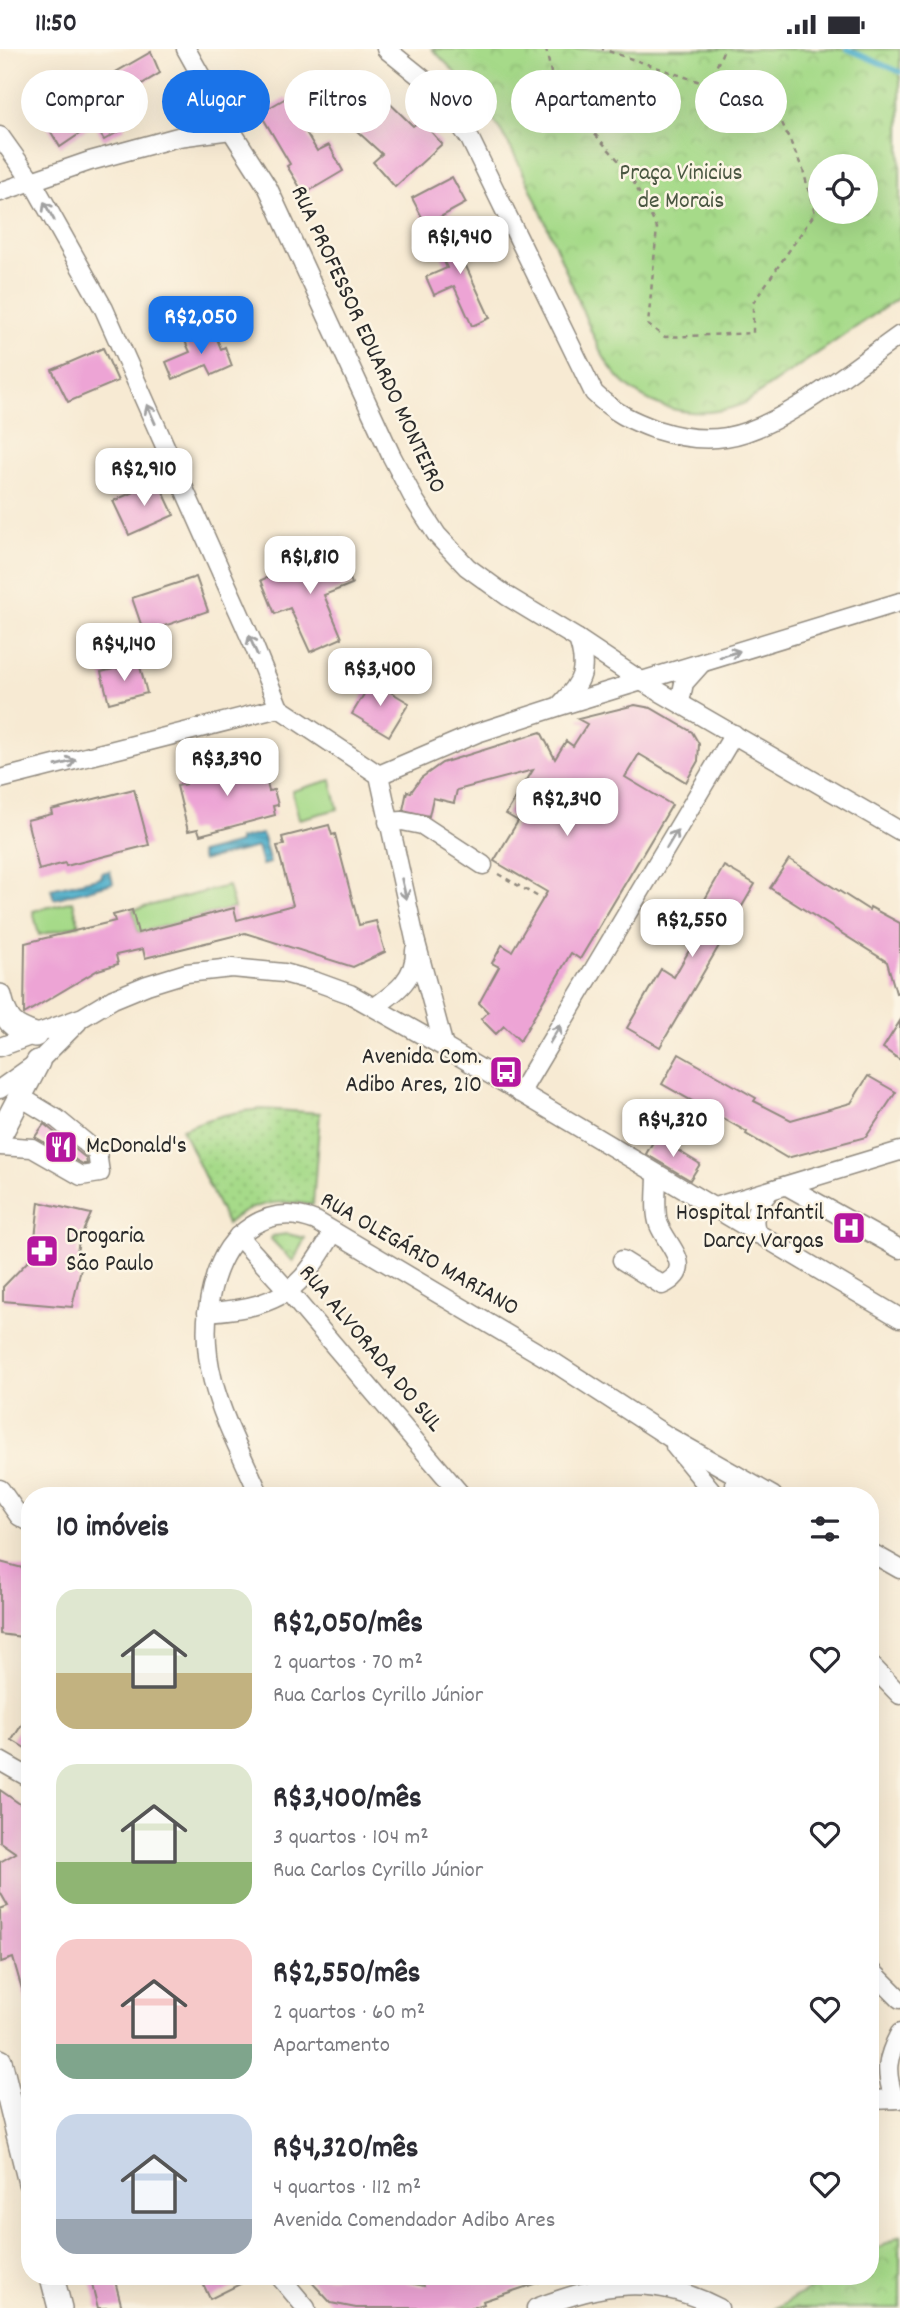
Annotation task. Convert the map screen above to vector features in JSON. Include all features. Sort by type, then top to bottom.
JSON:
[{"type":"main road","points":[[0,996],[4,1014],[10,1023],[35,1035]]},
{"type":"main road","points":[[0,1135],[9,1092],[38,1062]]},
{"type":"main road","points":[[0,2061],[21,2146]]},
{"type":"main road","points":[[54,2285],[60,2308]]},
{"type":"street","name":"RUA PROFESSOR EDUARDO MONTEIRO","points":[[186,49],[198,70]]},
{"type":"street","points":[[386,49],[422,78],[446,105],[470,139],[594,393],[614,411],[640,424],[682,438],[725,438],[755,429],[798,406],[900,335]]},
{"type":"street","points":[[0,192],[90,161],[178,137],[208,133]]},
{"type":"street","name":"RUA PROFESSOR EDUARDO MONTEIRO","points":[[233,133],[268,188],[391,456],[415,501],[437,535],[467,567],[507,596],[641,681],[900,831]]},
{"type":"street","points":[[0,136],[32,181],[104,309],[279,708],[379,775],[415,939],[444,1047]]},
{"type":"street","points":[[379,775],[477,733],[900,602]]},
{"type":"street","points":[[560,706],[575,690],[584,668],[578,639]]},
{"type":"street","points":[[680,702],[684,683],[703,662]]},
{"type":"street","points":[[0,779],[279,708]]},
{"type":"street","points":[[520,1093],[734,734]]},
{"type":"street","points":[[388,822],[402,821],[422,825],[483,865]]},
{"type":"street","points":[[375,1007],[409,978],[414,966],[415,939]]},
{"type":"street","points":[[0,1047],[83,1017],[113,999],[147,985],[186,973],[232,968],[284,973],[317,982],[375,1007],[900,1318]]},
{"type":"street","points":[[38,1062],[83,1017]]},
{"type":"street","points":[[0,1146],[32,1148],[81,1176],[100,1173],[97,1152],[57,1119],[9,1092]]},
{"type":"street","points":[[711,1208],[900,1151]]},
{"type":"street","points":[[622,1260],[662,1285],[671,1281],[677,1273],[679,1257],[658,1224],[657,1175]]},
{"type":"street","points":[[757,1234],[755,1212],[778,1189]]},
{"type":"street","points":[[778,1189],[900,1249]]},
{"type":"street","name":"RUA OLEGÁRIO MARIANO","points":[[256,1487],[217,1397],[210,1374],[206,1355],[207,1312],[216,1272],[238,1236],[258,1222],[285,1214],[301,1215],[334,1232],[555,1363],[669,1437],[755,1487]]},
{"type":"street","points":[[207,1312],[233,1311],[269,1301],[288,1291],[303,1278],[334,1232]]},
{"type":"street","name":"RUA ALVORADA DO SUL","points":[[238,1236],[454,1487]]},
{"type":"street","points":[[669,1437],[709,1487]]},
{"type":"street","points":[[735,1487],[736,1475]]},
{"type":"street","points":[[0,1489],[21,1515]]},
{"type":"street","points":[[0,1514],[21,1518]]},
{"type":"street","points":[[879,1557],[900,1569]]},
{"type":"street","points":[[879,1673],[900,1695]]},
{"type":"street","points":[[0,1761],[21,1773]]},
{"type":"street","points":[[879,1978],[900,1999]]},
{"type":"street","points":[[879,2100],[897,2099],[887,2077],[889,2053],[900,2033]]},
{"type":"street","points":[[287,2285],[306,2308]]},
{"type":"street","points":[[536,2308],[570,2295],[622,2285],[658,2286],[695,2296],[719,2308]]},
{"type":"path","points":[[546,49],[551,73],[592,131],[628,171],[657,228],[648,325],[665,337],[754,333],[753,303],[815,213],[803,170],[787,133]]},
{"type":"path","points":[[602,49],[695,80]]},
{"type":"path","points":[[715,70],[724,49]]},
{"type":"path","points":[[501,876],[542,899]]},
{"type":"green space","name":"Praça Vinicius de Morais","points":[[432,49],[900,49],[900,297],[743,404],[722,410],[682,411],[644,398],[614,372],[602,354],[524,174],[497,125],[497,70],[452,70]]},
{"type":"green space","points":[[331,780],[338,809],[299,819],[292,791]]},
{"type":"green space","points":[[228,886],[234,908],[138,933],[132,910]]},
{"type":"green space","points":[[73,901],[79,925],[39,935],[33,911]]},
{"type":"green space","points":[[262,1109],[320,1113],[313,1205],[290,1202],[268,1204],[246,1211],[227,1224],[182,1129],[241,1111]]},
{"type":"green space","points":[[287,1234],[305,1238],[293,1262],[271,1239],[272,1236]]},
{"type":"green space","points":[[900,2236],[900,2308],[776,2308],[816,2285],[879,2285],[879,2248]]},
{"type":"water","points":[[262,834],[270,863],[262,865],[257,847],[202,861],[200,853]]},
{"type":"water","points":[[110,871],[113,883],[54,899],[51,889],[102,877],[101,873]]},
{"type":"building","points":[[151,52],[160,73],[148,80],[148,70],[120,70]]},
{"type":"building","points":[[284,99],[284,133],[306,133],[317,151],[329,145],[343,171],[304,194],[270,130],[270,107]]},
{"type":"building","points":[[391,105],[405,118],[405,133],[432,133],[442,144],[395,187],[373,162],[382,154],[359,133],[391,133]]},
{"type":"building","points":[[52,133],[81,133],[60,147]]},
{"type":"building","points":[[100,133],[116,133],[104,140]]},
{"type":"building","points":[[452,177],[466,203],[426,225],[412,198]]},
{"type":"building","points":[[475,226],[482,241],[459,251],[490,318],[472,326],[454,286],[434,295],[426,277],[447,268],[437,246]]},
{"type":"building","points":[[213,329],[221,349],[225,347],[232,366],[212,375],[207,365],[173,379],[166,362],[190,352],[185,341]]},
{"type":"building","points":[[103,348],[118,381],[68,402],[52,370]]},
{"type":"building","points":[[158,481],[174,515],[129,535],[113,501]]},
{"type":"building","points":[[339,549],[352,584],[324,595],[342,638],[310,652],[290,608],[275,614],[261,580]]},
{"type":"building","points":[[196,577],[208,611],[144,633],[132,598]]},
{"type":"building","points":[[139,663],[147,693],[109,703],[101,672]]},
{"type":"building","points":[[372,681],[409,703],[389,736],[352,714]]},
{"type":"building","points":[[635,705],[651,708],[692,732],[699,744],[698,761],[686,782],[639,754],[625,777],[672,805],[580,959],[571,953],[520,1041],[504,1026],[496,1034],[481,1019],[488,1012],[479,1003],[499,967],[492,963],[502,945],[512,951],[547,892],[494,861],[518,821],[506,814],[533,770],[457,790],[454,803],[433,798],[429,816],[403,810],[407,791],[411,792],[421,778],[442,763],[541,732],[555,759],[566,741],[573,746],[587,724],[578,719]]},
{"type":"building","points":[[261,759],[269,791],[274,790],[278,805],[273,806],[275,815],[200,835],[198,829],[188,831],[177,786],[186,784],[185,778]]},
{"type":"building","points":[[134,789],[149,845],[39,870],[27,820],[52,814],[51,810]]},
{"type":"building","points":[[329,825],[332,835],[335,834],[359,925],[376,921],[385,952],[353,967],[245,933],[145,958],[143,949],[116,955],[118,964],[98,970],[24,1014],[25,943],[115,921],[113,915],[132,910],[138,933],[234,908],[237,920],[293,905],[277,846],[284,845],[282,837]]},
{"type":"building","points":[[789,859],[869,910],[870,907],[900,923],[900,992],[896,993],[887,962],[770,888]]},
{"type":"building","points":[[724,866],[755,884],[660,1047],[627,1028],[661,969],[674,977],[703,926],[693,920]]},
{"type":"building","points":[[900,1021],[900,1060],[883,1048]]},
{"type":"building","points":[[679,1054],[756,1098],[754,1101],[791,1120],[851,1103],[868,1076],[896,1092],[866,1137],[787,1158],[662,1084]]},
{"type":"building","points":[[44,1124],[86,1158],[87,1164],[35,1137]]},
{"type":"building","points":[[656,1137],[700,1164],[690,1180],[646,1154]]},
{"type":"building","points":[[39,1202],[91,1214],[79,1240],[77,1253],[82,1264],[72,1307],[3,1301],[3,1287],[33,1256]]},
{"type":"building","points":[[0,1562],[21,1568],[21,1637],[0,1634]]},
{"type":"building","points":[[21,1726],[21,1746],[12,1740]]},
{"type":"building","points":[[0,1790],[21,1805],[21,1986],[13,1958],[1,1962],[0,1909],[8,1906],[0,1892],[0,1862],[16,1853],[0,1842]]},
{"type":"building","points":[[92,2285],[116,2285],[122,2308],[98,2308]]},
{"type":"building","points":[[204,2285],[238,2285],[210,2299]]},
{"type":"building","points":[[314,2285],[531,2285],[483,2301],[484,2304],[471,2308],[356,2308],[331,2303]]},
{"type":"waterway","points":[[847,49],[900,72]]},
{"type":"place","name":"Avenida Com. Adibo Ares, 210","points":[[506,1072]]},
{"type":"place","name":"McDonald's","points":[[61,1147]]},
{"type":"place","name":"Hospital Infantil Darcy Vargas","points":[[849,1228]]},
{"type":"place","name":"Drogaria São Paulo","points":[[42,1251]]}]
